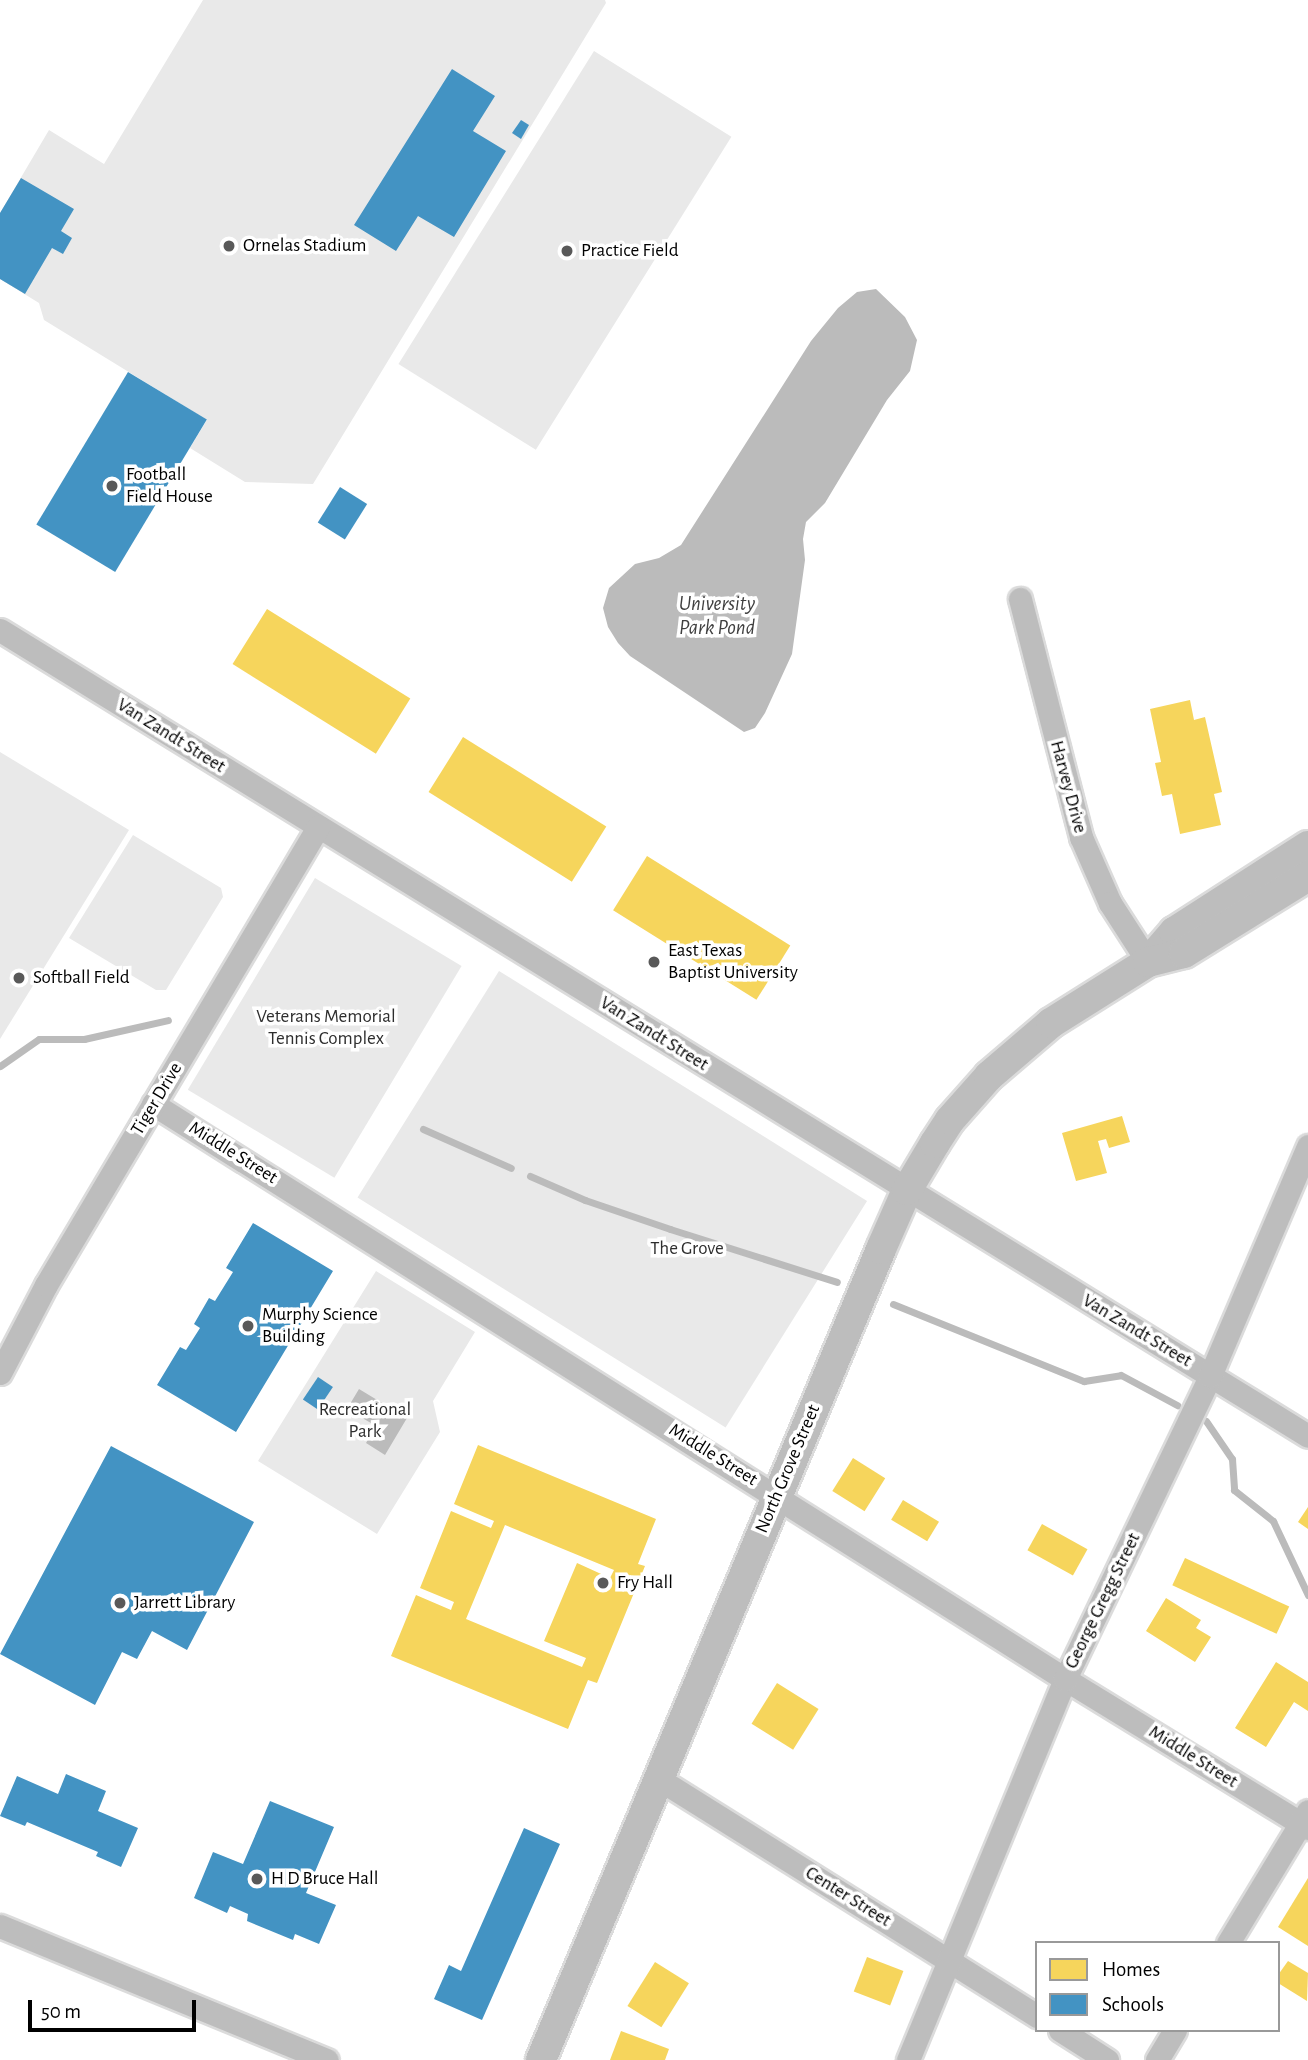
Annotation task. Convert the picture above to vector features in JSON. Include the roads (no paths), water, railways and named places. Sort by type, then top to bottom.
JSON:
[{"type":"main road","name":"North Grove Street","points":[[541,2060],[906,1190],[950,1120],[1009,1057],[1051,1023],[1147,962],[1174,932],[1308,846]]},
{"type":"main road","name":"North Grove Street","points":[[1147,962],[1184,953],[1308,876]]},
{"type":"street","name":"Harvey Drive","points":[[1020,599],[1081,836],[1110,903],[1147,962]]},
{"type":"street","name":"Van Zandt Street","points":[[0,631],[1308,1436]]},
{"type":"street","name":"Tiger Drive","points":[[0,1373],[46,1285],[318,827]]},
{"type":"street","name":"Middle Street","points":[[153,1104],[778,1495],[1065,1679],[1305,1821]]},
{"type":"street","name":"George Gregg Street","points":[[908,2060],[947,1959],[1065,1679],[1210,1376],[1308,1146]]},
{"type":"street","name":"Center Street","points":[[659,1779],[1035,2015]]},
{"type":"street","points":[[1229,1941],[1305,1821]]},
{"type":"street","points":[[0,1926],[327,2060]]},
{"type":"street","points":[[1063,2032],[1107,2060]]},
{"type":"street","points":[[1157,2060],[1174,2032]]},
{"type":"water","name":"University Park Pond","points":[[876,289],[905,317],[917,340],[910,371],[887,400],[825,503],[806,522],[803,539],[805,560],[792,654],[765,713],[755,728],[744,732],[630,656],[608,627],[603,608],[609,588],[635,564],[659,558],[681,545],[811,341],[838,308],[857,292]]},
{"type":"water","points":[[359,1389],[407,1418],[385,1455],[366,1443],[376,1426],[347,1409]]},
{"type":"waterway","points":[[0,1066],[39,1039],[84,1039],[168,1020]]},
{"type":"waterway","points":[[423,1129],[511,1168]]},
{"type":"waterway","points":[[530,1176],[585,1200],[837,1282]]},
{"type":"waterway","points":[[893,1304],[1084,1381],[1121,1375],[1177,1405]]},
{"type":"waterway","points":[[1206,1421],[1232,1459],[1234,1490],[1273,1521],[1308,1595]]},
{"type":"place","name":"Ornelas Stadium","points":[[229,246]]},
{"type":"place","name":"Practice Field","points":[[567,251]]},
{"type":"place","name":"Football Field House","points":[[112,486]]},
{"type":"place","name":"East Texas Baptist University","points":[[654,962]]},
{"type":"place","name":"Softball Field","points":[[19,978]]},
{"type":"place","name":"Murphy Science Building","points":[[248,1326]]},
{"type":"place","name":"Fry Hall","points":[[603,1583]]},
{"type":"place","name":"Jarrett Library","points":[[120,1603]]},
{"type":"place","name":"H D Bruce Hall","points":[[257,1879]]},
{"type":"park label","name":"Veterans Memorial Tennis Complex","points":[[326,1028]]},
{"type":"park label","name":"The Grove","points":[[687,1249]]},
{"type":"park label","name":"Recreational Park","points":[[365,1421]]}]
